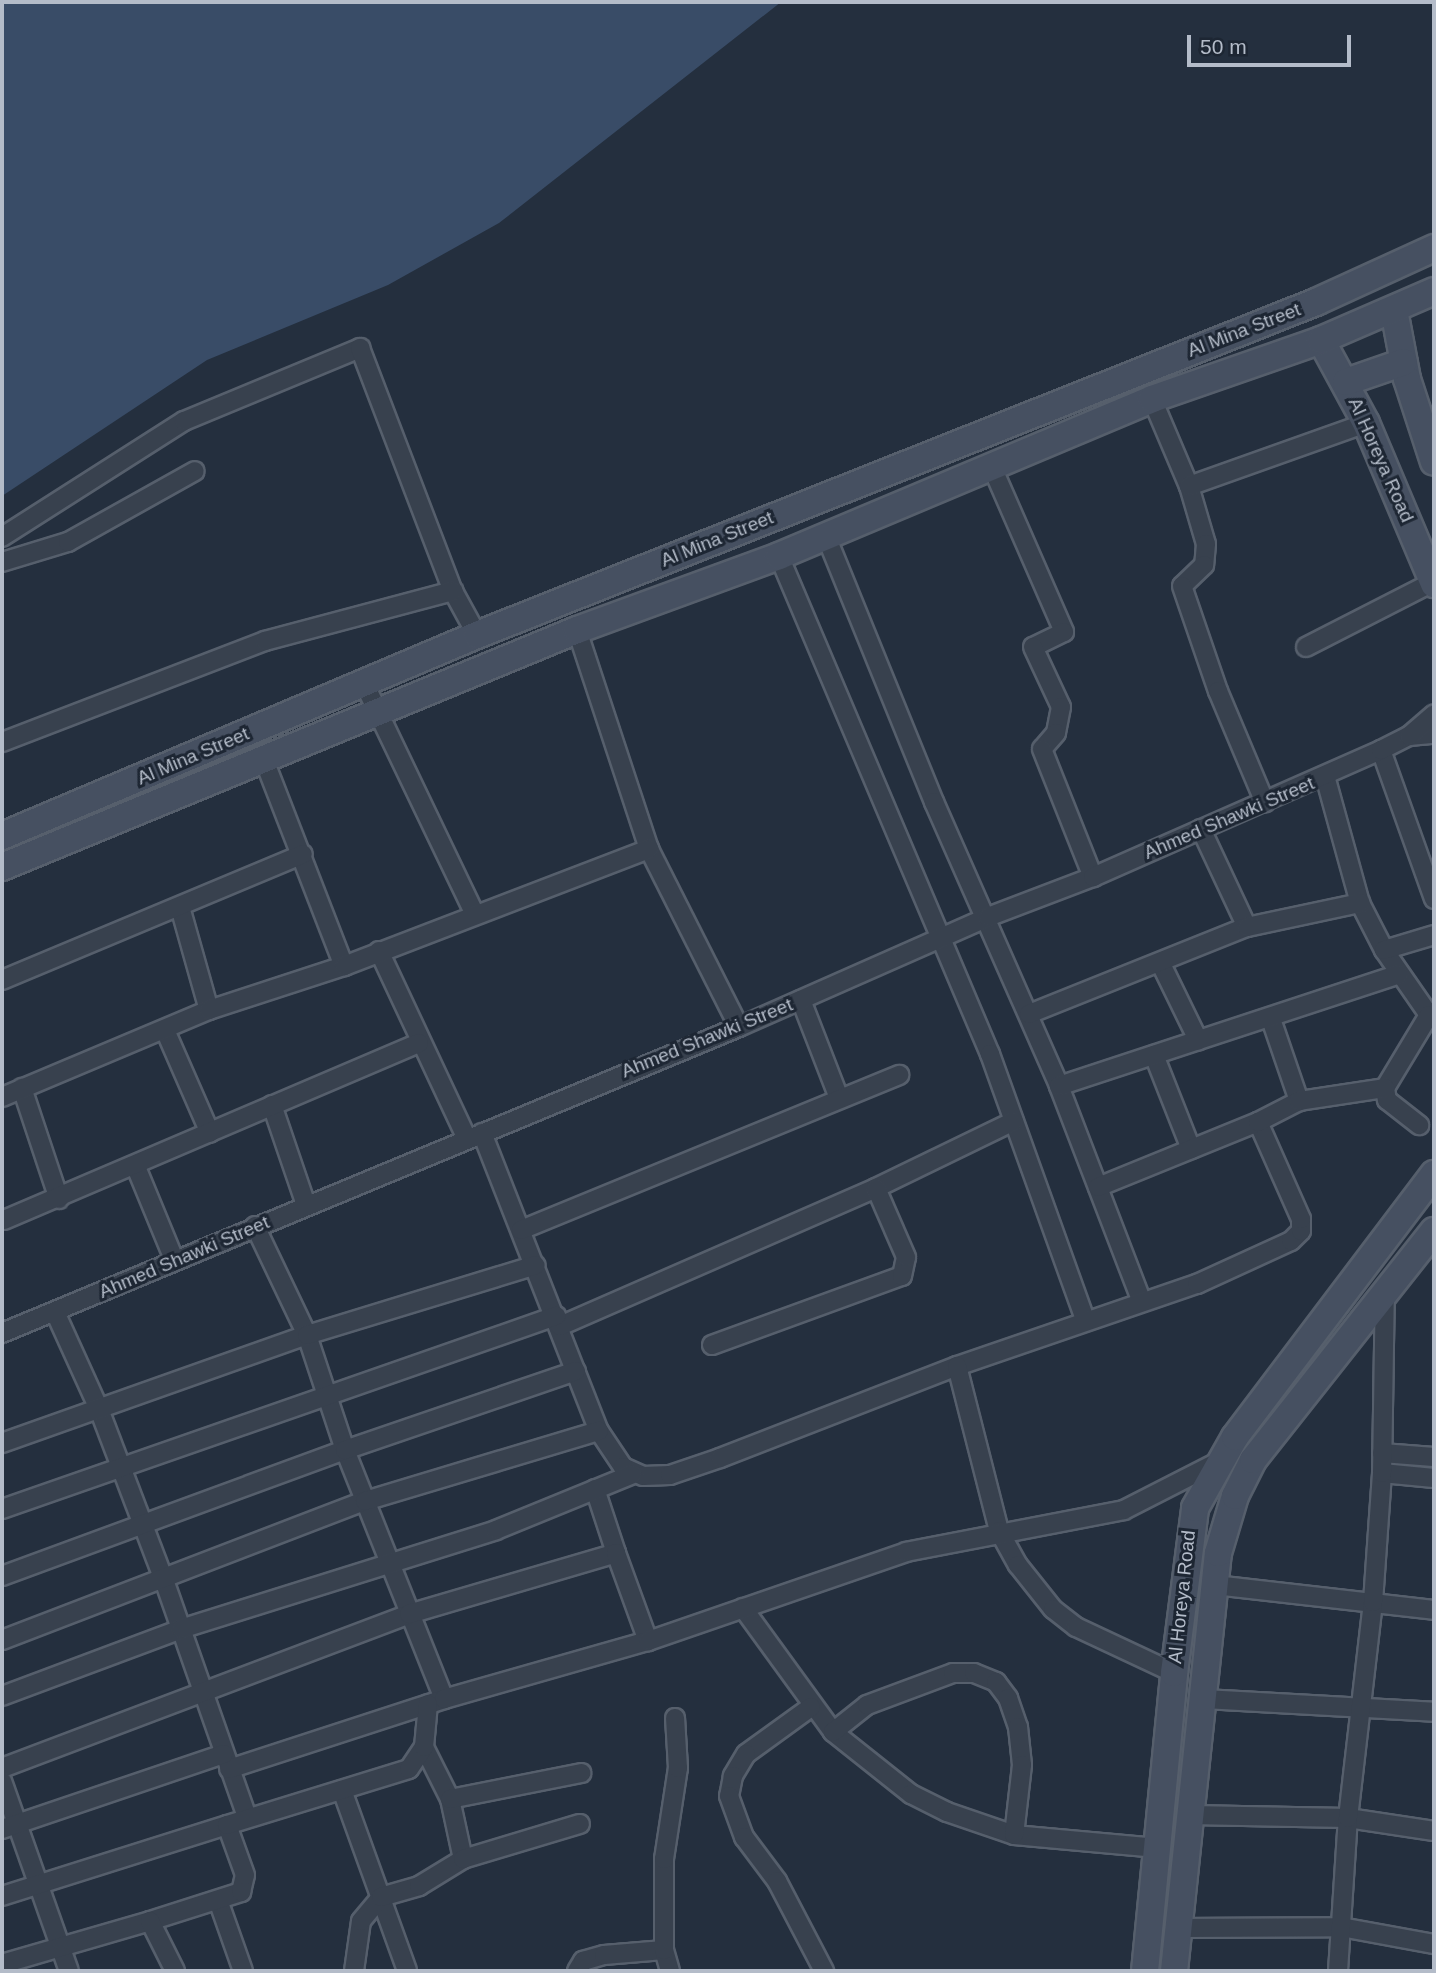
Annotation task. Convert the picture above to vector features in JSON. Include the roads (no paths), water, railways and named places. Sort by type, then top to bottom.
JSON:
[{"type":"main road","name":"Al Mina Street","points":[[2,836],[477,635],[1316,302],[1434,248]]},
{"type":"main road","name":"Al Mina Street","points":[[2,867],[264,760],[375,711],[577,630],[779,556],[1152,399],[1321,340],[1434,291]]},
{"type":"main road","points":[[1394,310],[1404,362],[1434,462]]},
{"type":"main road","name":"Al Horeya Road","points":[[1321,340],[1366,423],[1434,583]]},
{"type":"main road","points":[[1346,382],[1404,362]]},
{"type":"main road","name":"Al Horeya Road","points":[[1145,1971],[1189,1526],[1216,1463],[1434,1174]]},
{"type":"main road","name":"Al Horeya Road","points":[[1174,1971],[1215,1586],[1226,1521],[1253,1460],[1385,1292],[1432,1238]]},
{"type":"street","points":[[2,537],[184,421],[360,348],[453,591],[477,635]]},
{"type":"street","points":[[1152,399],[1189,486],[1206,558],[1182,586],[1218,691],[1265,803]]},
{"type":"street","points":[[1189,486],[1366,423]]},
{"type":"street","points":[[992,467],[1064,632],[1033,647],[1061,708],[1056,733],[1042,750],[1093,877]]},
{"type":"street","points":[[2,562],[68,542],[195,471]]},
{"type":"street","points":[[826,536],[934,802],[988,917],[1059,1086],[1141,1300]]},
{"type":"street","points":[[779,556],[1014,1121],[1085,1319]]},
{"type":"street","points":[[1306,647],[1434,583]]},
{"type":"street","points":[[2,742],[265,641],[453,591]]},
{"type":"street","points":[[577,630],[649,849],[739,1027]]},
{"type":"street","points":[[364,683],[375,711],[474,913]]},
{"type":"street","name":"Ahmed Shawki Street","points":[[2,1333],[174,1259],[739,1027],[988,917],[1093,877],[1265,803],[1409,736],[1434,714]]},
{"type":"street","name":"Ahmed Shawki Street","points":[[1409,736],[1434,734]]},
{"type":"street","points":[[1381,750],[1434,899]]},
{"type":"street","points":[[264,760],[303,854],[344,966]]},
{"type":"street","points":[[1325,776],[1360,903],[1384,950],[1429,1019],[1385,1088],[1387,1100],[1419,1125]]},
{"type":"street","points":[[1201,829],[1247,928]]},
{"type":"street","points":[[2,1097],[209,1010],[344,966],[474,913],[649,849]]},
{"type":"street","points":[[2,980],[303,854]]},
{"type":"street","points":[[1029,1014],[1247,928],[1360,903]]},
{"type":"street","points":[[180,907],[209,1010]]},
{"type":"street","points":[[1384,950],[1434,935]]},
{"type":"street","points":[[379,951],[419,1043],[474,1135],[521,1230],[599,1431],[614,1457],[632,1474]]},
{"type":"street","points":[[1161,964],[1198,1040]]},
{"type":"street","points":[[1059,1086],[1399,974]]},
{"type":"street","points":[[801,1000],[839,1098]]},
{"type":"street","points":[[1271,1018],[1299,1101]]},
{"type":"street","points":[[165,1030],[210,1133]]},
{"type":"street","points":[[4,1220],[136,1167],[272,1105],[419,1043]]},
{"type":"street","points":[[1154,1055],[1191,1149]]},
{"type":"street","points":[[521,1230],[900,1075]]},
{"type":"street","points":[[23,1088],[59,1199]]},
{"type":"street","points":[[1098,1187],[1258,1122],[1299,1101],[1385,1088]]},
{"type":"street","points":[[272,1105],[306,1205]]},
{"type":"street","points":[[2,1508],[327,1392],[558,1321],[876,1188],[1014,1121]]},
{"type":"street","points":[[2,1696],[181,1629],[393,1566],[632,1474],[683,1471],[1085,1319],[1197,1284],[1297,1237],[1301,1219],[1258,1122]]},
{"type":"street","points":[[136,1167],[174,1259]]},
{"type":"street","points":[[712,1345],[902,1276],[906,1257],[876,1188]]},
{"type":"street","points":[[2,1896],[247,1817],[404,1773],[424,1747],[436,1701],[409,1614],[393,1566],[345,1450],[307,1335],[255,1226]]},
{"type":"street","points":[[2,1443],[307,1335],[536,1265]]},
{"type":"street","points":[[1338,1971],[1348,1818],[1373,1602],[1382,1473],[1385,1292]]},
{"type":"street","points":[[55,1312],[99,1409],[140,1524],[164,1580],[247,1817]]},
{"type":"street","points":[[957,1366],[999,1531],[1018,1565],[1053,1609],[1076,1627],[1174,1673]]},
{"type":"street","points":[[2,1576],[345,1450],[576,1371]]},
{"type":"street","points":[[2,1640],[365,1501],[599,1431]]},
{"type":"street","points":[[1382,1452],[1434,1457]]},
{"type":"street","points":[[9,1827],[226,1761],[648,1641],[906,1552],[999,1531],[1124,1510],[1216,1463]]},
{"type":"street","points":[[1382,1473],[1434,1478]]},
{"type":"street","points":[[595,1489],[648,1641]]},
{"type":"street","points":[[2,1768],[202,1690],[409,1614],[616,1553]]},
{"type":"street","points":[[1215,1586],[1434,1609]]},
{"type":"street","points":[[743,1608],[811,1707],[833,1732],[911,1794],[947,1812],[1014,1835],[1157,1848]]},
{"type":"street","points":[[833,1732],[867,1705],[953,1673],[974,1673],[996,1682],[1008,1698],[1018,1727],[1023,1765],[1014,1835]]},
{"type":"street","points":[[1205,1699],[1362,1705],[1434,1712]]},
{"type":"street","points":[[811,1707],[746,1754],[737,1766],[729,1796],[744,1837],[777,1881],[824,1971]]},
{"type":"street","points":[[670,1971],[664,1950],[664,1859],[678,1769],[675,1718]]},
{"type":"street","points":[[424,1747],[450,1799],[463,1859]]},
{"type":"street","points":[[450,1799],[581,1773]]},
{"type":"street","points":[[2,1781],[9,1827],[37,1884],[69,1971]]},
{"type":"street","points":[[342,1790],[407,1971]]},
{"type":"street","points":[[1190,1815],[1348,1818],[1434,1831]]},
{"type":"street","points":[[354,1971],[361,1921],[381,1897],[419,1886],[463,1859],[580,1824]]},
{"type":"street","points":[[2,1964],[237,1894],[245,1882],[227,1825]]},
{"type":"street","points":[[218,1900],[243,1971]]},
{"type":"street","points":[[150,1922],[175,1971]]},
{"type":"street","points":[[1177,1928],[1341,1927],[1434,1944]]},
{"type":"street","points":[[578,1971],[583,1961],[604,1955],[664,1950]]},
{"type":"water","points":[[2,2],[781,2],[499,223],[388,285],[207,360],[2,496]]}]
